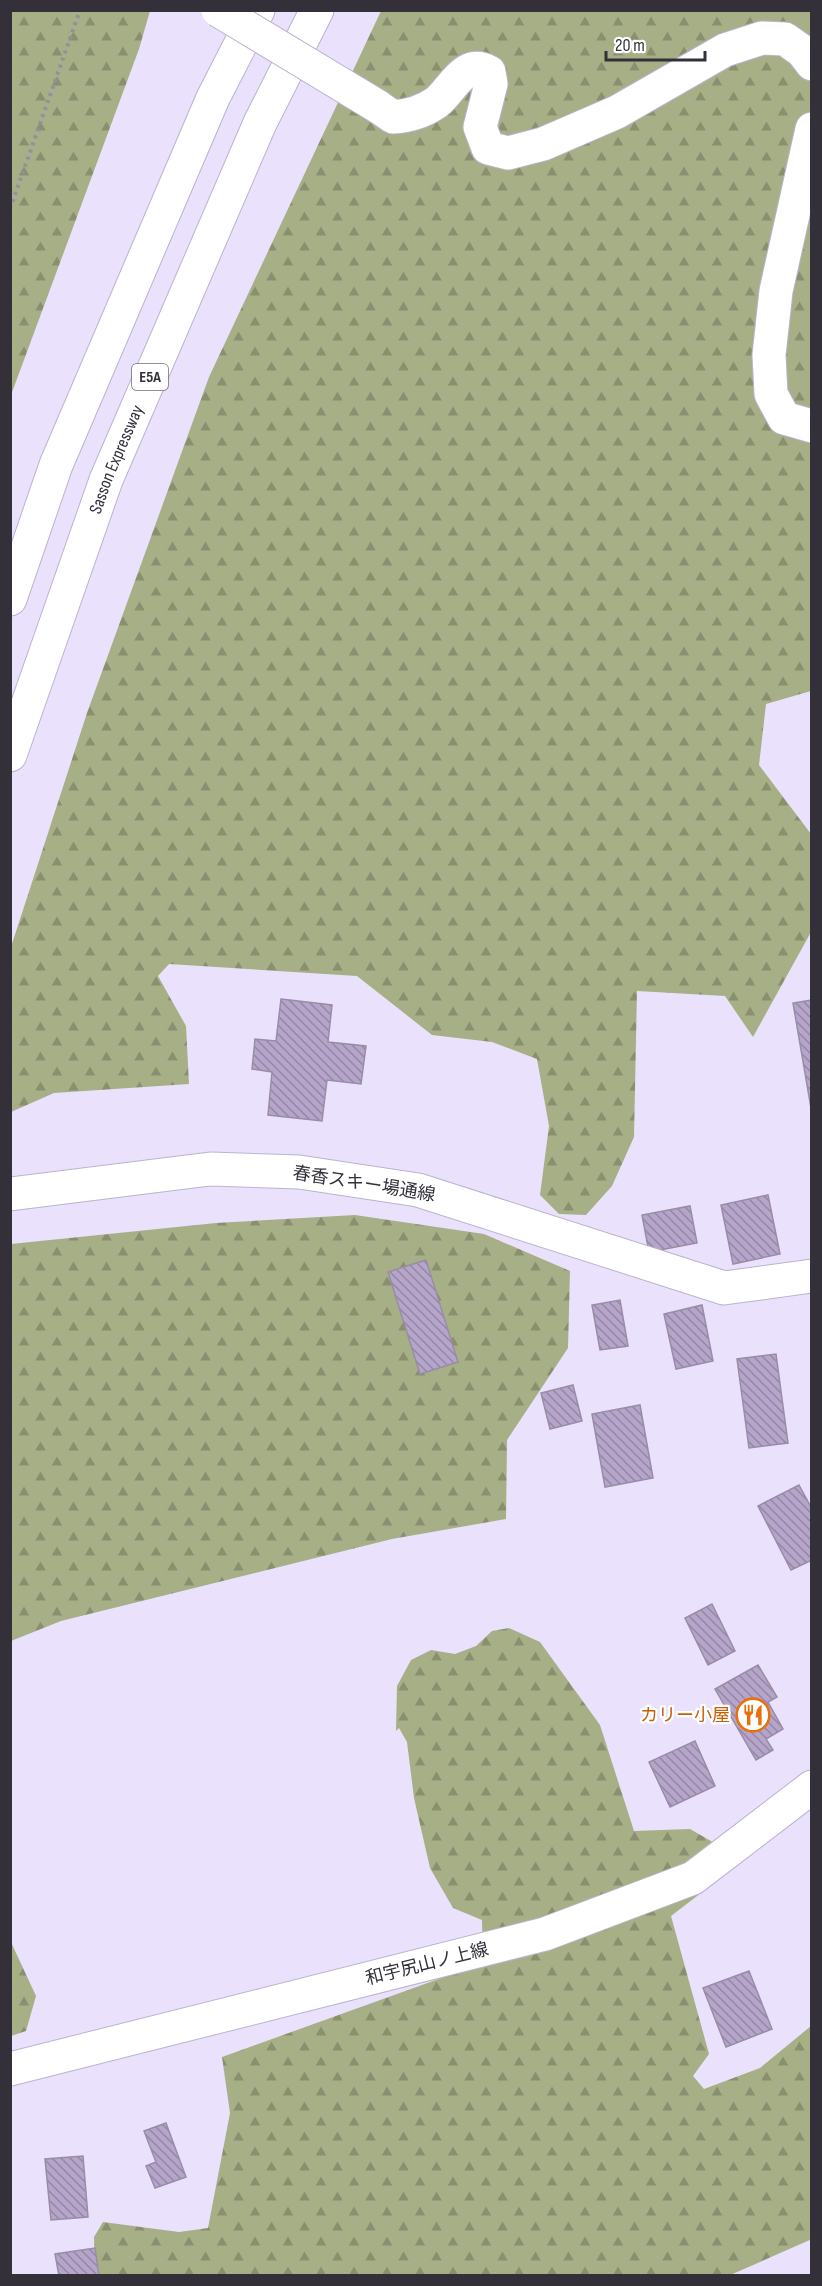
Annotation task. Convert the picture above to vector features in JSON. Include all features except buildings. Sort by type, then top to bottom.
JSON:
[{"type":"main road","points":[[218,10],[393,117],[414,115],[438,101],[457,77],[472,68],[483,68],[489,72],[491,84],[480,127],[488,148],[508,153],[543,144],[617,112],[725,50],[762,38],[786,39],[802,51],[812,64]]},
{"type":"main road","points":[[10,599],[56,465],[213,98],[258,10]]},
{"type":"main road","name":"Sasson Expressway","points":[[10,755],[106,480],[260,123],[317,10]]},
{"type":"main road","points":[[812,129],[776,291],[769,355],[771,394],[784,418],[812,426]]},
{"type":"main road","name":"春香スキー場通線","points":[[10,1194],[210,1169],[299,1172],[418,1190],[724,1287],[812,1276]]},
{"type":"main road","name":"和宇尻山ノ上線","points":[[10,2068],[545,1934],[693,1878],[812,1787]]},
{"type":"path","points":[[10,209],[81,10]]},
{"type":"green space","points":[[11,10],[150,11],[139,49],[11,395]]},
{"type":"green space","points":[[381,11],[811,11],[811,691],[766,704],[759,765],[811,834],[811,932],[753,1037],[725,996],[637,991],[634,1137],[612,1186],[586,1215],[559,1214],[540,1195],[549,1126],[537,1059],[492,1042],[432,1035],[357,976],[169,964],[158,976],[186,1026],[189,1084],[54,1093],[11,1112],[11,947],[87,713],[209,377]]},
{"type":"green space","points":[[355,1215],[484,1234],[570,1271],[568,1348],[507,1440],[506,1519],[392,1539],[61,1621],[11,1641],[11,1244],[216,1223]]},
{"type":"green space","points":[[509,1628],[540,1642],[600,1725],[634,1831],[690,1829],[744,1860],[671,1916],[709,2054],[693,2076],[704,2089],[760,2068],[811,2026],[812,2239],[728,2276],[95,2276],[94,2237],[103,2222],[179,2232],[208,2228],[230,2113],[222,2057],[483,1963],[482,1920],[453,1908],[430,1868],[414,1798],[407,1742],[399,1728],[396,1731],[397,1686],[411,1660],[431,1650],[455,1654],[476,1646],[492,1631]]},
{"type":"green space","points":[[10,1940],[36,1996],[26,2031],[11,2036]]},
{"type":"place","name":"カリー小屋","points":[[753,1715]]}]
